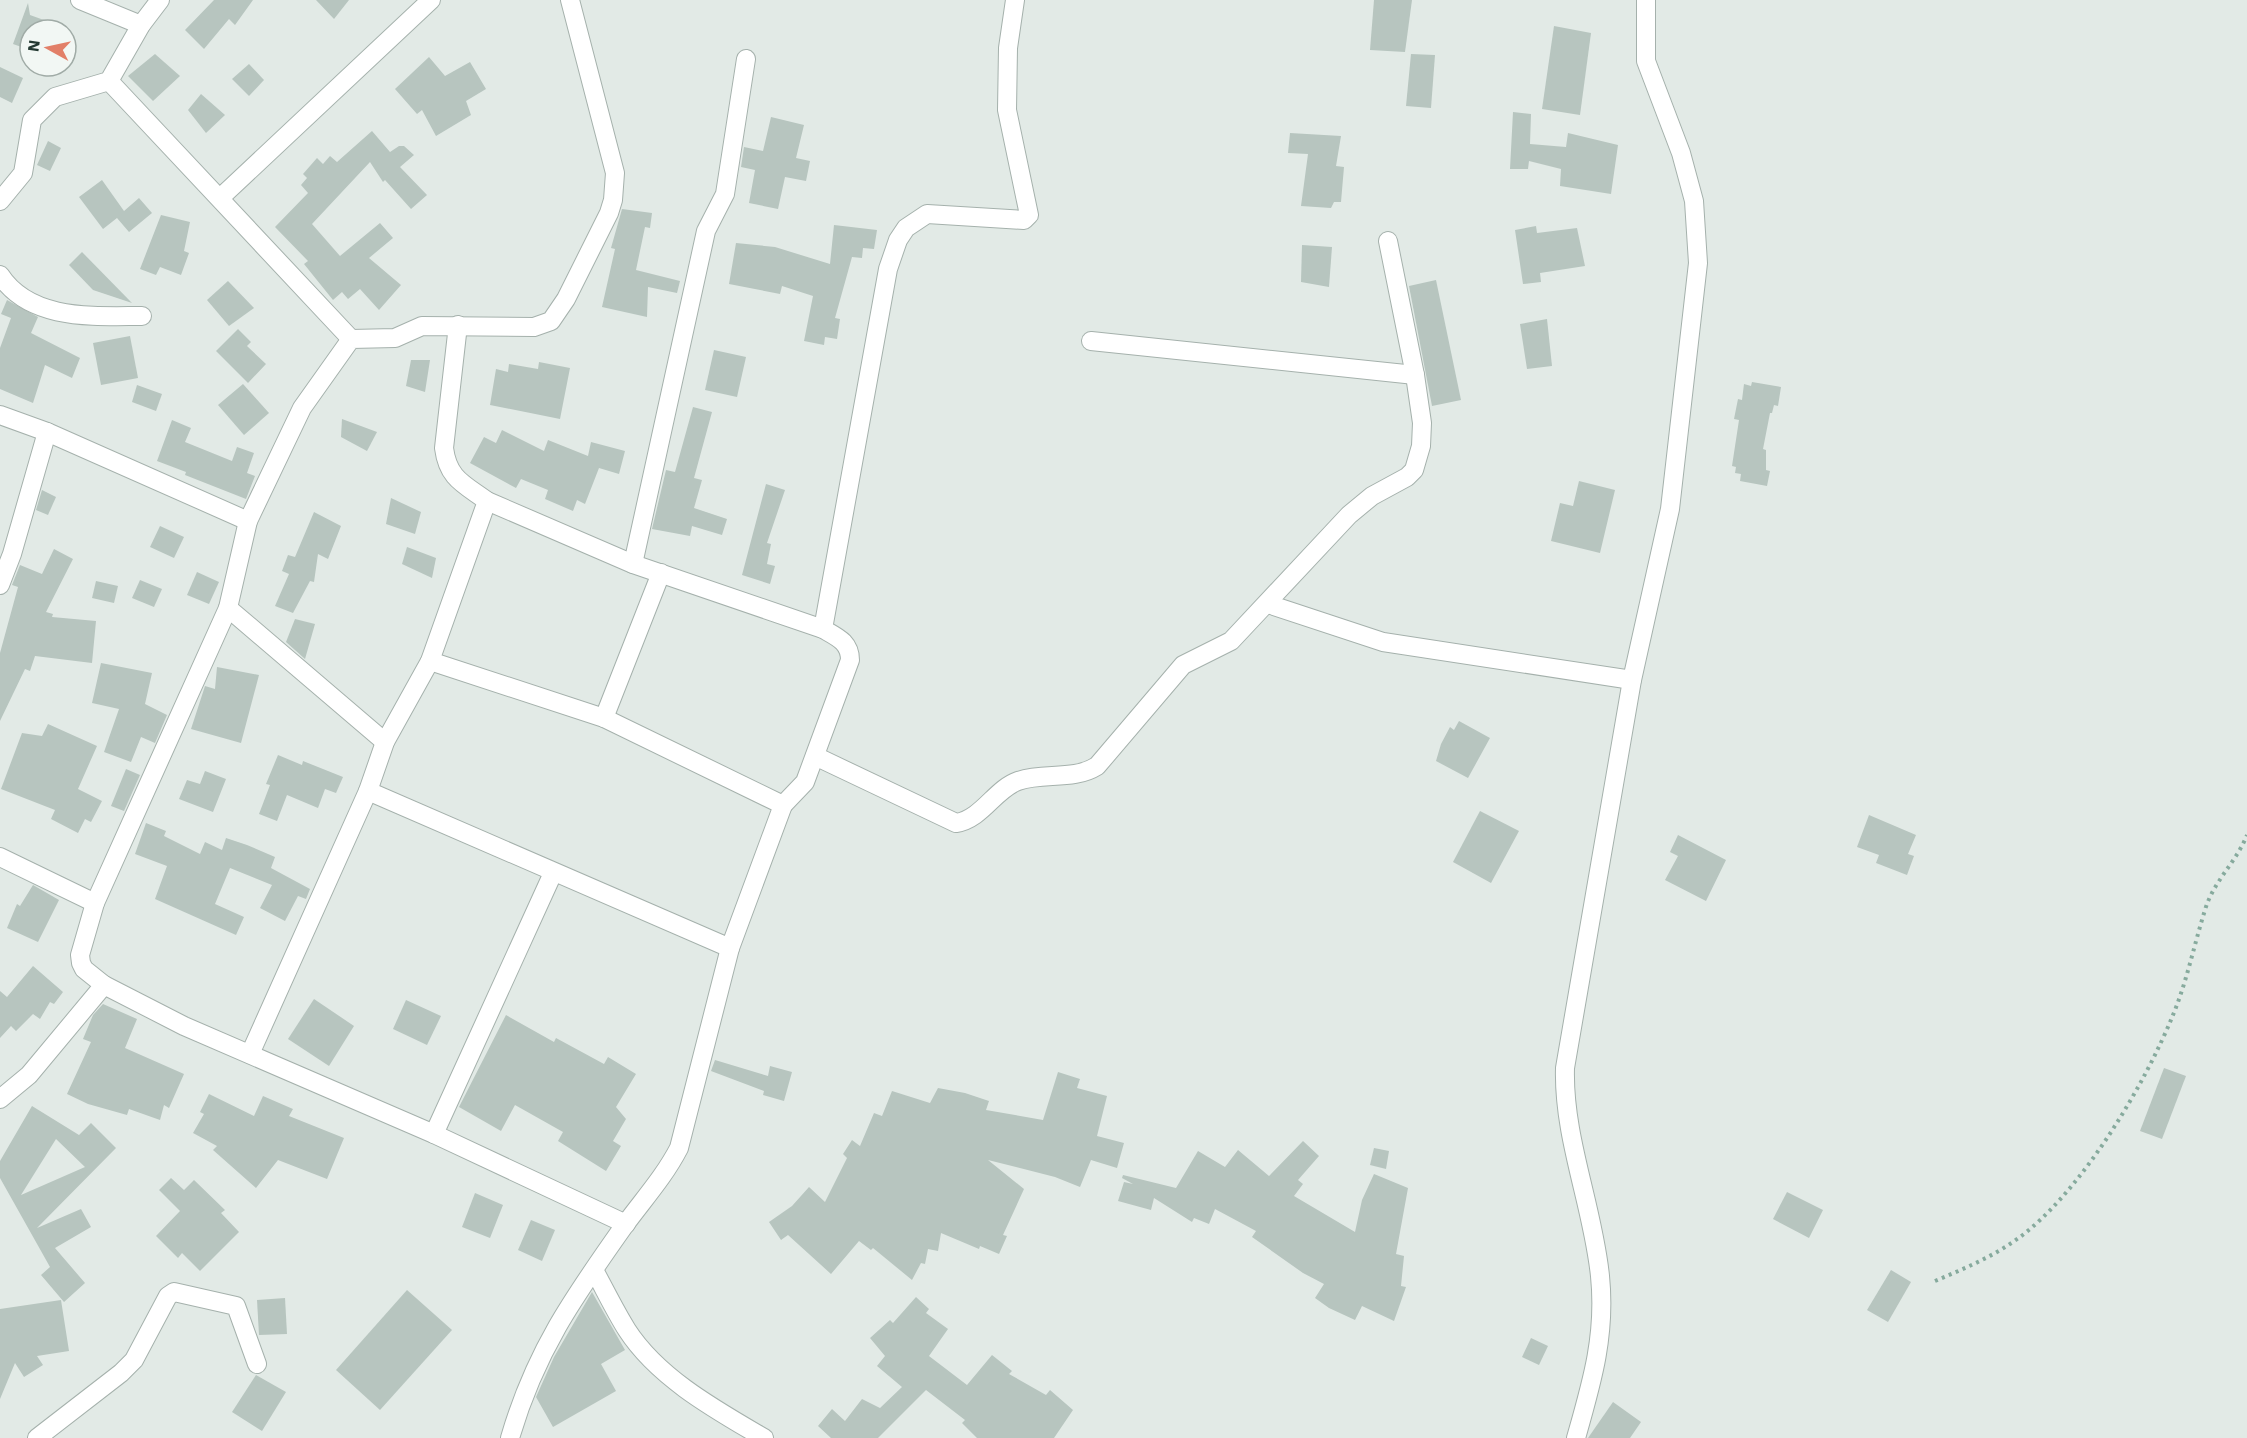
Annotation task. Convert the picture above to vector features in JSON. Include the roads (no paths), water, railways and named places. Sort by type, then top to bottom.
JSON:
[{"type":"street","points":[[80,0],[141,25]]},
{"type":"street","points":[[0,201],[23,173],[32,120],[55,97],[110,81],[141,25],[160,0]]},
{"type":"street","points":[[220,198],[431,0]]},
{"type":"street","points":[[110,81],[351,339],[395,338],[422,326],[534,327],[551,321],[566,299],[613,200],[615,173],[570,0]]},
{"type":"street","points":[[823,629],[888,269],[897,240],[906,228],[927,214],[1023,220],[1029,215],[1007,110],[1008,48],[1015,0]]},
{"type":"street","points":[[1576,1438],[1596,1368],[1601,1327],[1600,1286],[1566,1102],[1565,1068],[1632,680],[1670,509],[1698,263],[1694,201],[1681,153],[1646,61],[1646,0]]},
{"type":"street","points":[[633,564],[706,231],[725,194],[746,59]]},
{"type":"street","points":[[815,756],[947,820],[963,822],[1017,781],[1077,774],[1097,766],[1183,665],[1231,641],[1268,604],[1323,540],[1349,515],[1372,496],[1407,477],[1414,470],[1422,446],[1422,423],[1415,375],[1388,241]]},
{"type":"street","points":[[0,274],[23,300],[54,311],[92,316],[142,316]]},
{"type":"street","points":[[458,325],[444,448],[446,465],[453,476],[488,501],[633,564],[823,629],[845,642],[850,650],[850,660],[805,782],[783,805],[730,948],[679,1148],[666,1172],[559,1319],[532,1372],[510,1438]]},
{"type":"street","points":[[351,339],[302,408],[248,521],[228,608],[95,903],[80,955],[81,963],[84,969],[104,986],[184,1026],[434,1134],[626,1224]]},
{"type":"street","points":[[1091,341],[1415,375]]},
{"type":"street","points":[[0,415],[47,432],[248,521]]},
{"type":"street","points":[[0,585],[12,554],[47,432]]},
{"type":"street","points":[[250,1054],[368,790],[385,742],[430,661],[488,501]]},
{"type":"street","points":[[604,718],[661,573]]},
{"type":"street","points":[[1268,604],[1383,642],[1632,680]]},
{"type":"street","points":[[228,608],[385,742]]},
{"type":"street","points":[[430,661],[604,718],[783,805]]},
{"type":"street","points":[[368,790],[553,873],[730,948]]},
{"type":"street","points":[[0,857],[95,903]]},
{"type":"street","points":[[434,1134],[553,873]]},
{"type":"street","points":[[0,1099],[30,1075],[104,986]]},
{"type":"street","points":[[594,1270],[627,1331],[644,1351],[684,1386],[764,1438]]},
{"type":"street","points":[[37,1438],[122,1373],[134,1360],[168,1296],[174,1292],[236,1306],[257,1364]]}]
